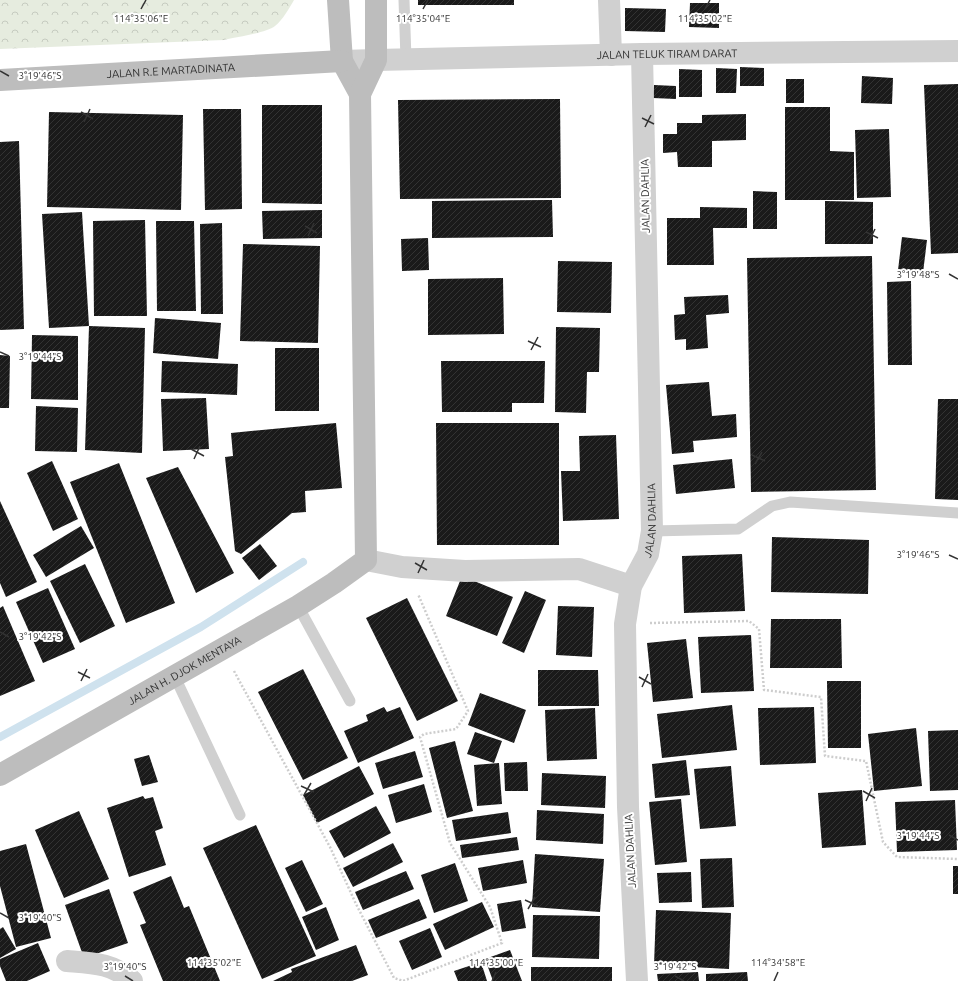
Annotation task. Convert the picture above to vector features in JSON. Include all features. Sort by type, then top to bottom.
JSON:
[{"type":"main road","points":[[338,0],[342,61],[360,94]]},
{"type":"main road","points":[[366,560],[360,94],[376,60],[376,0]]},
{"type":"main road","name":"JALAN R.E MARTADINATA","points":[[0,80],[342,61]]},
{"type":"main road","name":"JALAN H. DJOK MENTAYA","points":[[0,775],[298,606],[366,560]]},
{"type":"street","points":[[609,0],[611,55]]},
{"type":"street","name":"JALAN TELUK TIRAM DARAT","points":[[342,61],[642,54],[958,51]]},
{"type":"street","name":"JALAN DAHLIA","points":[[637,981],[628,807],[626,624],[631,586],[648,554],[652,530],[642,54]]},
{"type":"street","points":[[366,560],[407,568],[465,571],[579,570],[631,586]]},
{"type":"street","points":[[67,961],[99,964],[117,970],[132,981]]},
{"type":"lane","points":[[404,0],[406,59]]},
{"type":"lane","points":[[652,530],[738,529],[772,506],[790,502],[958,513]]},
{"type":"lane","points":[[298,606],[350,701]]},
{"type":"lane","points":[[175,677],[240,815]]},
{"type":"path","points":[[222,650],[330,847],[356,904],[394,978],[404,981],[502,943],[490,907],[450,843],[420,737],[424,734],[456,729],[468,711],[407,568]]},
{"type":"path","points":[[626,624],[749,621],[759,629],[764,690],[821,697],[825,756],[866,761],[883,842],[897,857],[958,859]]},
{"type":"green space","points":[[0,0],[294,0],[286,14],[275,26],[258,33],[224,40],[0,49]]},
{"type":"building","points":[[418,0],[514,0],[514,5],[418,5]]},
{"type":"building","points":[[690,3],[719,3],[719,28],[689,27]]},
{"type":"building","points":[[625,8],[666,9],[665,32],[625,31]]},
{"type":"building","points":[[740,67],[764,68],[764,86],[740,86]]},
{"type":"building","points":[[716,68],[737,69],[736,93],[716,93]]},
{"type":"building","points":[[679,69],[702,70],[702,97],[679,97]]},
{"type":"building","points":[[862,76],[893,78],[892,104],[861,103]]},
{"type":"building","points":[[786,79],[804,79],[804,103],[786,103]]},
{"type":"building","points":[[958,84],[958,253],[931,254],[924,85]]},
{"type":"building","points":[[654,85],[676,86],[676,99],[653,98]]},
{"type":"building","points":[[560,99],[561,198],[400,199],[398,100]]},
{"type":"building","points":[[262,105],[322,105],[322,204],[262,203]]},
{"type":"building","points":[[785,107],[830,107],[830,151],[854,152],[854,200],[785,200]]},
{"type":"building","points":[[203,109],[241,109],[242,209],[205,210]]},
{"type":"building","points":[[49,112],[183,115],[181,210],[47,207]]},
{"type":"building","points":[[746,114],[746,140],[712,141],[712,167],[678,167],[677,152],[663,153],[663,134],[677,134],[677,123],[702,123],[702,115]]},
{"type":"building","points":[[889,129],[891,197],[857,198],[855,130]]},
{"type":"building","points":[[19,141],[24,329],[0,330],[0,142]]},
{"type":"building","points":[[753,191],[777,192],[777,229],[753,229]]},
{"type":"building","points":[[552,200],[553,237],[432,238],[432,201]]},
{"type":"building","points":[[825,201],[873,202],[873,244],[825,244]]},
{"type":"building","points":[[700,207],[747,208],[747,228],[713,228],[714,265],[667,265],[667,218],[700,218]]},
{"type":"building","points":[[322,210],[322,238],[263,239],[262,211]]},
{"type":"building","points":[[82,212],[89,326],[49,328],[42,214]]},
{"type":"building","points":[[145,220],[147,316],[94,316],[93,221]]},
{"type":"building","points":[[156,221],[194,221],[196,311],[157,311]]},
{"type":"building","points":[[222,223],[223,314],[201,314],[200,224]]},
{"type":"building","points":[[902,237],[927,240],[923,273],[898,270]]},
{"type":"building","points":[[428,238],[429,270],[402,271],[401,239]]},
{"type":"building","points":[[243,244],[320,246],[318,343],[240,341]]},
{"type":"building","points":[[872,256],[876,490],[751,492],[747,258]]},
{"type":"building","points":[[558,261],[612,262],[611,313],[557,312]]},
{"type":"building","points":[[503,278],[504,334],[428,335],[428,279]]},
{"type":"building","points":[[911,281],[912,365],[888,365],[887,282]]},
{"type":"building","points":[[728,295],[729,313],[706,315],[708,348],[686,350],[686,339],[675,340],[674,315],[685,314],[684,297]]},
{"type":"building","points":[[155,318],[221,323],[218,359],[153,353]]},
{"type":"building","points":[[89,326],[145,328],[142,453],[85,450]]},
{"type":"building","points":[[556,327],[600,328],[599,372],[587,372],[586,413],[555,412]]},
{"type":"building","points":[[32,335],[78,336],[78,400],[31,399]]},
{"type":"building","points":[[275,348],[319,348],[319,411],[275,411]]},
{"type":"building","points":[[0,355],[10,356],[9,408],[0,408]]},
{"type":"building","points":[[162,361],[238,364],[237,395],[161,392]]},
{"type":"building","points":[[441,361],[545,361],[544,403],[512,403],[512,412],[442,412]]},
{"type":"building","points":[[709,382],[712,416],[736,414],[737,437],[693,441],[694,452],[672,454],[666,385]]},
{"type":"building","points":[[206,398],[209,449],[163,451],[161,399]]},
{"type":"building","points":[[938,399],[958,399],[958,500],[935,499]]},
{"type":"building","points":[[36,406],[78,408],[77,452],[35,451]]},
{"type":"building","points":[[336,423],[342,488],[305,491],[306,512],[292,513],[241,554],[235,551],[225,457],[233,456],[231,433]]},
{"type":"building","points":[[436,423],[559,423],[559,545],[437,545]]},
{"type":"building","points":[[616,435],[619,519],[563,521],[561,471],[580,471],[579,436]]},
{"type":"building","points":[[732,459],[735,488],[676,494],[673,465]]},
{"type":"building","points":[[52,461],[78,519],[53,531],[27,473]]},
{"type":"building","points":[[119,463],[175,603],[126,623],[70,482]]},
{"type":"building","points":[[178,467],[234,573],[196,593],[146,478]]},
{"type":"building","points":[[0,501],[37,582],[6,597],[0,583]]},
{"type":"building","points":[[81,526],[94,548],[46,577],[33,555]]},
{"type":"building","points":[[772,537],[869,540],[868,594],[771,592]]},
{"type":"building","points":[[260,544],[277,566],[259,580],[242,558]]},
{"type":"building","points":[[742,554],[745,611],[684,613],[682,556]]},
{"type":"building","points":[[85,564],[115,626],[80,643],[50,581]]},
{"type":"building","points":[[462,576],[513,597],[497,636],[446,616]]},
{"type":"building","points":[[48,588],[75,649],[43,663],[16,602]]},
{"type":"building","points":[[525,591],[546,600],[524,653],[502,643]]},
{"type":"building","points":[[407,598],[458,701],[417,721],[366,618]]},
{"type":"building","points":[[3,606],[35,681],[0,696],[0,608]]},
{"type":"building","points":[[558,606],[594,607],[592,657],[556,655]]},
{"type":"building","points":[[771,619],[841,619],[842,668],[770,668]]},
{"type":"building","points":[[751,635],[754,691],[701,693],[698,637]]},
{"type":"building","points":[[686,639],[693,698],[653,702],[647,643]]},
{"type":"building","points":[[303,669],[348,758],[303,780],[258,692]]},
{"type":"building","points":[[538,670],[598,670],[599,706],[538,706]]},
{"type":"building","points":[[827,681],[861,681],[861,748],[828,748]]},
{"type":"building","points":[[480,693],[526,710],[514,743],[468,725]]},
{"type":"building","points":[[732,705],[737,750],[662,758],[657,714]]},
{"type":"building","points":[[384,707],[387,712],[400,707],[414,738],[358,763],[344,731],[368,721],[366,715]]},
{"type":"building","points":[[814,707],[816,763],[760,765],[758,708]]},
{"type":"building","points":[[595,708],[597,759],[547,761],[545,710]]},
{"type":"building","points":[[916,728],[922,786],[874,791],[868,734]]},
{"type":"building","points":[[958,730],[958,790],[930,791],[928,731]]},
{"type":"building","points":[[475,732],[502,741],[494,763],[467,754]]},
{"type":"building","points":[[455,741],[473,811],[447,818],[429,748]]},
{"type":"building","points":[[415,751],[423,777],[383,789],[375,763]]},
{"type":"building","points":[[149,755],[158,782],[142,786],[134,759]]},
{"type":"building","points":[[686,760],[690,795],[655,798],[652,764]]},
{"type":"building","points":[[527,762],[528,791],[505,791],[504,763]]},
{"type":"building","points":[[499,763],[502,804],[477,806],[474,765]]},
{"type":"building","points":[[359,766],[374,794],[317,823],[303,795]]},
{"type":"building","points":[[731,766],[736,826],[700,829],[694,769]]},
{"type":"building","points":[[542,773],[606,776],[605,808],[541,805]]},
{"type":"building","points":[[424,784],[432,812],[396,823],[388,795]]},
{"type":"building","points":[[862,790],[866,845],[822,848],[818,793]]},
{"type":"building","points":[[143,796],[145,799],[153,797],[163,828],[155,831],[166,865],[129,877],[107,808]]},
{"type":"building","points":[[681,799],[687,862],[655,865],[649,802]]},
{"type":"building","points":[[955,800],[957,850],[897,852],[895,802]]},
{"type":"building","points":[[376,806],[391,833],[344,858],[329,831]]},
{"type":"building","points":[[537,810],[604,814],[603,844],[536,840]]},
{"type":"building","points":[[79,811],[109,879],[64,898],[35,830]]},
{"type":"building","points":[[508,812],[511,833],[456,841],[452,820]]},
{"type":"building","points":[[256,825],[316,956],[262,979],[203,848]]},
{"type":"building","points":[[517,837],[519,850],[462,858],[460,845]]},
{"type":"building","points":[[393,843],[403,862],[353,887],[343,868]]},
{"type":"building","points":[[26,844],[51,938],[16,947],[0,886],[0,851]]},
{"type":"building","points":[[535,854],[604,859],[600,912],[532,907]]},
{"type":"building","points":[[732,858],[734,907],[702,908],[700,859]]},
{"type":"building","points":[[302,860],[323,904],[306,912],[285,868]]},
{"type":"building","points":[[523,860],[527,883],[483,891],[478,868]]},
{"type":"building","points":[[455,863],[468,901],[434,913],[421,875]]},
{"type":"building","points":[[953,866],[958,866],[958,894],[953,894]]},
{"type":"building","points":[[406,871],[414,889],[363,910],[355,892]]},
{"type":"building","points":[[691,872],[692,902],[659,903],[657,873]]},
{"type":"building","points":[[171,876],[184,908],[189,906],[220,981],[163,981],[140,925],[146,923],[133,892]]},
{"type":"building","points":[[109,889],[128,943],[84,958],[65,905]]},
{"type":"building","points":[[419,899],[427,918],[376,938],[368,920]]},
{"type":"building","points":[[521,900],[526,928],[502,932],[497,904]]},
{"type":"building","points":[[482,902],[494,927],[445,950],[433,924]]},
{"type":"building","points":[[326,907],[339,940],[316,950],[302,917]]},
{"type":"building","points":[[656,910],[731,913],[729,969],[654,965]]},
{"type":"building","points":[[533,915],[600,916],[599,959],[532,957]]},
{"type":"building","points":[[3,927],[16,949],[0,958],[0,929]]},
{"type":"building","points":[[430,928],[442,957],[412,970],[399,941]]},
{"type":"building","points":[[38,943],[50,971],[27,981],[6,981],[0,966],[0,959]]},
{"type":"building","points":[[356,945],[368,975],[352,981],[273,981],[292,972],[291,969]]},
{"type":"building","points":[[510,950],[522,981],[493,981],[485,959]]},
{"type":"building","points":[[481,962],[487,981],[458,981],[454,971]]},
{"type":"building","points":[[531,967],[612,967],[612,981],[531,981]]},
{"type":"building","points":[[698,972],[699,981],[658,981],[657,974]]},
{"type":"building","points":[[747,972],[748,981],[706,981],[706,974]]},
{"type":"waterway","points":[[0,737],[201,627],[303,562]]}]
